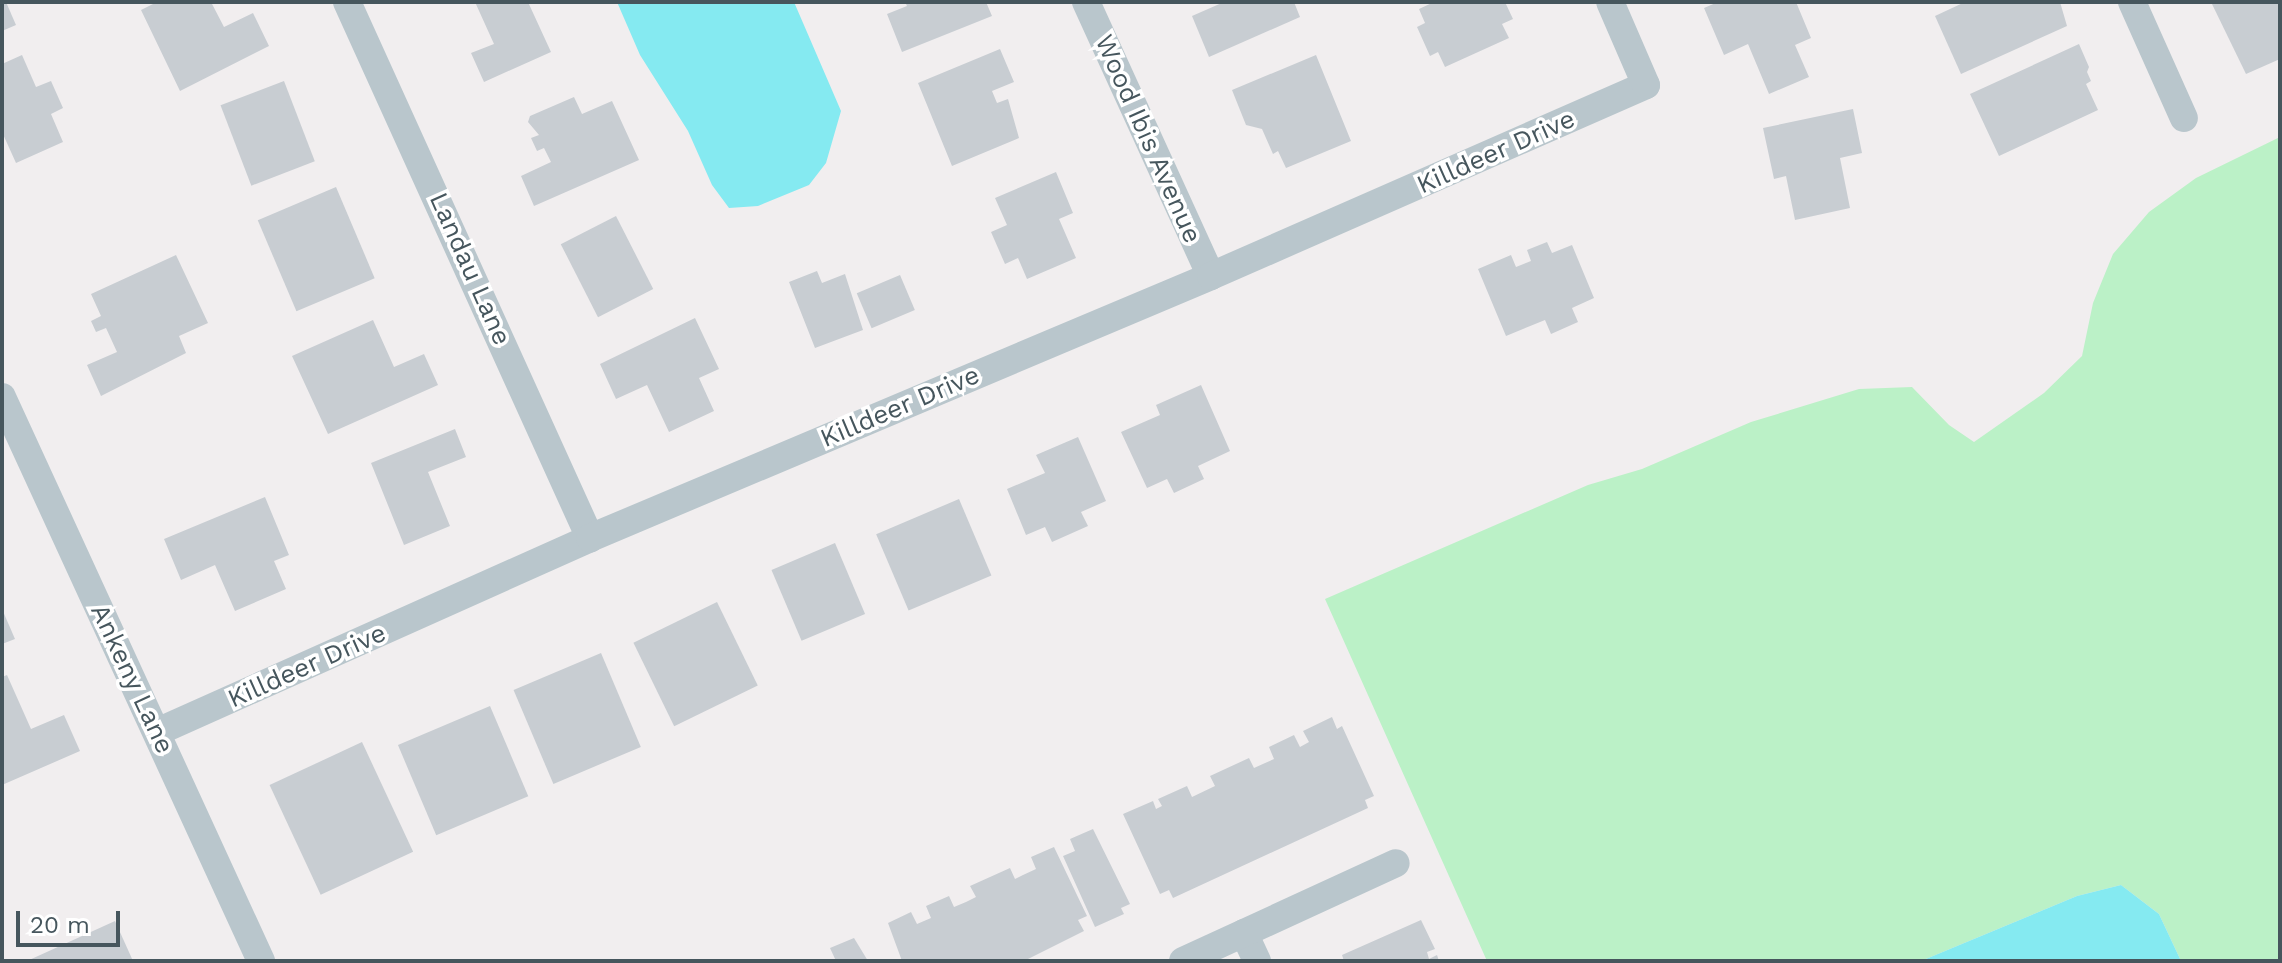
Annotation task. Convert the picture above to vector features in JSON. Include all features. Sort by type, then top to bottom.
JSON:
[{"type":"street","name":"Landau Lane","points":[[347,2],[590,538]]},
{"type":"street","name":"Wood Ibis Avenue","points":[[1086,2],[1211,276]]},
{"type":"street","name":"Killdeer Drive","points":[[157,732],[590,538],[1211,276],[1646,85],[1610,2]]},
{"type":"street","points":[[2132,2],[2184,118]]},
{"type":"street","name":"Ankeny Lane","points":[[2,397],[261,961]]},
{"type":"street","points":[[1183,961],[1396,863]]},
{"type":"street","points":[[1244,933],[1257,961]]},
{"type":"green space","points":[[2280,137],[2280,961],[2181,961],[2159,914],[2121,885],[2077,896],[1921,961],[1487,961],[1325,599],[1588,485],[1642,469],[1751,422],[1859,389],[1912,387],[1949,425],[1974,442],[2044,393],[2082,356],[2093,303],[2113,254],[2149,212],[2196,178]]},
{"type":"water","points":[[617,2],[794,2],[841,111],[826,163],[809,185],[758,206],[729,208],[712,185],[688,131],[640,55]]},
{"type":"water","points":[[2121,885],[2159,914],[2181,961],[1921,961],[2077,896]]},
{"type":"building","points":[[2,2],[6,2],[16,25],[2,31]]},
{"type":"building","points":[[157,2],[211,2],[224,27],[253,13],[269,46],[180,91],[141,10]]},
{"type":"building","points":[[475,2],[528,2],[551,52],[484,82],[471,53],[494,44]]},
{"type":"building","points":[[905,2],[986,2],[992,16],[902,52],[887,14],[907,6]]},
{"type":"building","points":[[1224,2],[1294,2],[1300,17],[1209,57],[1192,16]]},
{"type":"building","points":[[1434,2],[1505,2],[1513,19],[1502,24],[1509,38],[1445,67],[1438,52],[1430,56],[1417,27],[1425,23],[1419,9]]},
{"type":"building","points":[[1718,2],[1796,2],[1811,38],[1795,45],[1809,77],[1769,94],[1748,44],[1724,55],[1704,8]]},
{"type":"building","points":[[1965,2],[2060,2],[2067,26],[1961,74],[1935,16]]},
{"type":"building","points":[[2211,2],[2280,2],[2280,59],[2246,74]]},
{"type":"building","points":[[2079,44],[2089,67],[2087,72],[2091,81],[2086,84],[2098,110],[1999,156],[1970,94]]},
{"type":"building","points":[[1000,49],[1014,82],[992,91],[997,103],[1008,99],[1019,138],[952,166],[918,83]]},
{"type":"building","points":[[22,55],[36,87],[51,81],[63,108],[51,114],[63,142],[16,163],[2,132],[2,64]]},
{"type":"building","points":[[1316,55],[1351,141],[1286,168],[1278,151],[1273,154],[1262,129],[1246,125],[1232,90]]},
{"type":"building","points":[[284,81],[315,161],[251,186],[221,105]]},
{"type":"building","points":[[574,97],[582,114],[612,101],[639,160],[534,206],[521,176],[551,162],[544,148],[537,151],[531,138],[539,135],[528,122],[530,116]]},
{"type":"building","points":[[1853,109],[1862,153],[1840,158],[1850,208],[1795,220],[1786,176],[1774,179],[1763,128]]},
{"type":"building","points":[[1056,172],[1073,213],[1059,219],[1076,258],[1027,279],[1018,258],[1005,264],[991,232],[1007,225],[995,198]]},
{"type":"building","points":[[336,187],[375,278],[296,311],[258,220]]},
{"type":"building","points":[[616,216],[653,289],[598,317],[561,244]]},
{"type":"building","points":[[1547,242],[1552,253],[1572,245],[1594,298],[1572,308],[1578,322],[1551,334],[1545,320],[1506,336],[1478,269],[1511,255],[1516,267],[1531,261],[1527,250]]},
{"type":"building","points":[[176,255],[208,323],[179,336],[186,353],[101,396],[87,365],[117,352],[106,328],[96,332],[91,321],[101,316],[91,294]]},
{"type":"building","points":[[817,271],[822,283],[845,274],[863,330],[815,348],[789,282]]},
{"type":"building","points":[[900,275],[915,310],[872,328],[857,293]]},
{"type":"building","points":[[695,318],[719,369],[699,378],[714,411],[669,432],[647,385],[616,399],[600,364]]},
{"type":"building","points":[[373,320],[394,367],[424,354],[438,385],[328,434],[292,356]]},
{"type":"building","points":[[1201,385],[1230,451],[1198,466],[1204,479],[1174,493],[1167,479],[1147,488],[1121,432],[1160,415],[1156,405]]},
{"type":"building","points":[[455,429],[466,457],[428,472],[450,526],[404,545],[371,463]]},
{"type":"building","points":[[1078,437],[1106,501],[1081,512],[1088,526],[1052,542],[1045,527],[1026,535],[1007,489],[1045,473],[1036,455]]},
{"type":"building","points":[[265,497],[289,555],[274,561],[286,589],[235,611],[215,565],[181,580],[164,539]]},
{"type":"building","points":[[959,499],[991,575],[909,611],[876,534]]},
{"type":"building","points":[[835,543],[865,614],[802,641],[771,570]]},
{"type":"building","points":[[717,602],[758,686],[674,726],[633,643]]},
{"type":"building","points":[[2,609],[15,639],[2,644]]},
{"type":"building","points":[[601,653],[641,747],[553,784],[514,690]]},
{"type":"building","points":[[7,675],[31,729],[64,715],[80,751],[2,785],[2,677]]},
{"type":"building","points":[[490,706],[528,796],[436,835],[398,745]]},
{"type":"building","points":[[1332,717],[1337,729],[1342,726],[1374,796],[1365,800],[1368,808],[1173,898],[1169,890],[1160,894],[1123,814],[1153,801],[1156,809],[1162,806],[1158,799],[1187,786],[1192,797],[1215,786],[1210,776],[1249,758],[1254,768],[1274,759],[1269,747],[1294,735],[1300,747],[1309,742],[1303,731]]},
{"type":"building","points":[[362,742],[413,852],[321,895],[270,785]]},
{"type":"building","points":[[1093,829],[1130,904],[1121,908],[1124,914],[1095,927],[1063,856],[1075,851],[1070,839]]},
{"type":"building","points":[[1054,847],[1087,916],[1078,920],[1084,931],[1024,961],[902,961],[888,923],[911,912],[917,924],[931,918],[926,906],[949,896],[954,907],[966,902],[976,897],[970,886],[1010,868],[1015,879],[1036,869],[1031,857]]},
{"type":"building","points":[[1421,920],[1435,949],[1427,952],[1429,959],[1437,955],[1439,961],[1344,961],[1342,955]]},
{"type":"building","points":[[115,921],[133,961],[27,961]]},
{"type":"building","points":[[854,938],[868,961],[836,961],[830,948]]}]
